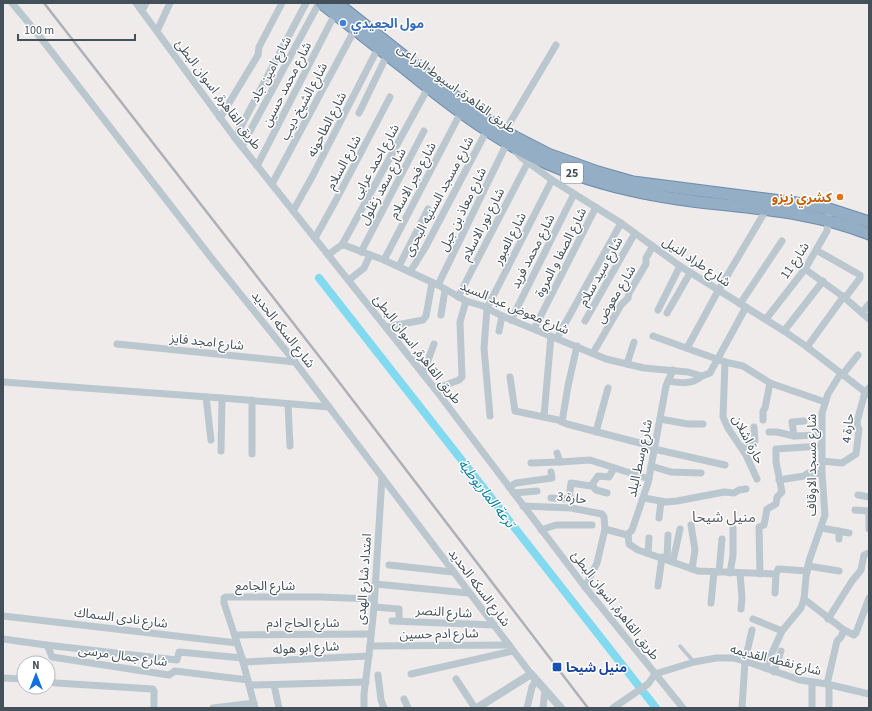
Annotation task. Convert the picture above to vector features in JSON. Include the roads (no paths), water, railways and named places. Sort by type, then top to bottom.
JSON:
[{"type":"highway","name":"طريق القاهرة, اسيوط الزراعى","points":[[320,3],[336,8],[452,94],[505,131],[527,144],[565,160],[598,172],[633,182],[770,199],[829,209],[869,222]]},
{"type":"highway","name":"طريق القاهرة, اسيوط الزراعى","points":[[336,8],[355,29],[428,88],[510,145],[546,163],[572,173],[629,190],[666,197],[766,210],[827,222],[869,234]]},
{"type":"street","name":"شارع السكه الحديد","points":[[12,3],[38,33],[209,255],[295,362],[468,592],[534,677]]},
{"type":"street","name":"طريق القاهرة, اسوان البطئ","points":[[136,3],[235,138],[435,389],[585,587],[683,708]]},
{"type":"street","points":[[142,11],[146,3]]},
{"type":"street","points":[[157,31],[170,3]]},
{"type":"street","points":[[220,118],[258,55],[259,47],[282,3]]},
{"type":"street","points":[[235,138],[306,3]]},
{"type":"street","name":"شارع امين جاد","points":[[242,146],[320,3]]},
{"type":"street","name":"شارع محمد حسين","points":[[257,166],[336,8]]},
{"type":"street","name":"شارع الشيخ ديب","points":[[272,184],[355,29]]},
{"type":"street","points":[[505,131],[556,45]]},
{"type":"street","points":[[359,113],[383,51]]},
{"type":"street","name":"شارع الطاحونه","points":[[293,211],[383,51]]},
{"type":"street","name":"شارع احمد عرابى","points":[[342,245],[428,88]]},
{"type":"street","name":"شارع السلام","points":[[315,238],[390,97]]},
{"type":"street","name":"شارع فجر الاسلام","points":[[384,260],[461,112]]},
{"type":"street","name":"شارع مسجد السنيه البحرى","points":[[410,272],[425,248],[487,130]]},
{"type":"street","name":"شارع سعد زغلول","points":[[361,252],[424,131]]},
{"type":"street","name":"شارع طراد النيل","points":[[510,145],[518,154],[552,180],[621,223],[690,273],[784,331],[868,392]]},
{"type":"street","name":"شارع معاذ بن جبل","points":[[386,327],[423,320],[426,316],[435,284],[510,145]]},
{"type":"street","name":"شارع نور الاسلام","points":[[458,297],[528,162]]},
{"type":"street","name":"شارع العبور","points":[[487,308],[552,180]]},
{"type":"street","name":"شارع محمد فريد","points":[[511,320],[574,194]]},
{"type":"street","name":"شارع الصفا و المروة","points":[[534,329],[596,207]]},
{"type":"street","points":[[399,266],[428,209]]},
{"type":"street","name":"شارع 11","points":[[766,319],[805,269],[816,250],[827,230],[829,209]]},
{"type":"street","points":[[688,348],[718,291],[766,210]]},
{"type":"street","points":[[544,416],[554,337],[621,223]]},
{"type":"street","name":"شارع سيد سلام","points":[[585,321],[635,233]]},
{"type":"street","points":[[668,381],[686,383],[698,379],[710,373],[722,361],[743,306],[782,241]]},
{"type":"street","points":[[328,255],[342,245]]},
{"type":"street","name":"شارع معوض عبد السيد","points":[[342,245],[399,266],[466,301],[487,308],[511,320],[606,359],[627,364],[688,372],[702,376]]},
{"type":"street","name":"شارع معوض","points":[[593,353],[621,305],[628,298],[629,293],[646,264],[646,258],[653,246]]},
{"type":"street","points":[[807,347],[860,278],[859,275],[816,250]]},
{"type":"street","points":[[349,280],[364,268],[370,255]]},
{"type":"street","points":[[658,310],[680,266]]},
{"type":"street","points":[[805,269],[824,281],[869,319]]},
{"type":"street","points":[[667,312],[690,273]]},
{"type":"street","points":[[784,331],[824,281]]},
{"type":"street","points":[[441,315],[446,290]]},
{"type":"street","points":[[435,389],[459,380],[462,377],[460,322],[466,301]]},
{"type":"street","points":[[862,313],[869,304]]},
{"type":"street","points":[[487,308],[484,348],[490,416]]},
{"type":"street","points":[[499,331],[502,316]]},
{"type":"street","points":[[653,336],[722,361],[743,366],[770,383],[825,402]]},
{"type":"street","points":[[627,364],[634,342]]},
{"type":"street","name":"شارع امجد فايز","points":[[117,344],[295,362]]},
{"type":"street","points":[[423,374],[434,344]]},
{"type":"street","points":[[562,422],[577,346]]},
{"type":"street","name":"شارع مسجد الاوقاف","points":[[765,668],[782,631],[801,608],[804,599],[807,568],[826,511],[821,446],[822,413],[825,402],[842,373],[858,355]]},
{"type":"street","name":"حارة اشلان","points":[[722,361],[723,417],[725,423],[742,448],[756,479]]},
{"type":"street","name":"شارع وسط البلد","points":[[628,534],[632,530],[644,498],[668,381],[673,370]]},
{"type":"street","points":[[510,377],[514,410],[544,416],[567,424],[654,448],[725,465]]},
{"type":"street","points":[[3,382],[329,407]]},
{"type":"street","points":[[762,420],[770,383]]},
{"type":"street","points":[[596,432],[608,388]]},
{"type":"street","name":"حارة 4","points":[[822,461],[841,463],[856,454],[859,430],[857,423],[868,392]]},
{"type":"street","points":[[206,397],[211,440]]},
{"type":"street","points":[[221,451],[222,398]]},
{"type":"street","points":[[252,400],[252,454]]},
{"type":"street","points":[[288,404],[290,446]]},
{"type":"street","points":[[660,418],[688,424],[703,424]]},
{"type":"street","points":[[794,436],[792,422],[804,421]]},
{"type":"street","points":[[742,448],[755,441],[754,427]]},
{"type":"street","points":[[769,432],[794,436],[821,435]]},
{"type":"street","points":[[760,574],[759,526],[764,525],[768,507],[776,504],[777,497],[782,494],[775,450],[776,448],[821,446]]},
{"type":"street","points":[[557,452],[560,462]]},
{"type":"street","points":[[531,463],[590,460],[649,479]]},
{"type":"street","points":[[651,466],[672,472],[701,473]]},
{"type":"street","points":[[592,485],[598,476],[609,477],[614,468]]},
{"type":"street","points":[[537,491],[512,490],[516,483],[552,478],[551,472]]},
{"type":"street","points":[[779,480],[804,476],[808,473],[822,474]]},
{"type":"street","name":"امتداد شارع الهدى","points":[[364,708],[363,699],[374,603],[382,477]]},
{"type":"street","points":[[552,498],[571,499],[571,484],[592,485]]},
{"type":"street","points":[[592,485],[596,490],[607,493]]},
{"type":"street","points":[[644,498],[661,502],[677,501],[724,492],[734,493],[739,490],[746,489]]},
{"type":"street","points":[[858,495],[869,497]]},
{"type":"street","points":[[659,518],[661,502]]},
{"type":"street","name":"حارة 3","points":[[523,506],[570,508],[602,514],[604,517],[605,529]]},
{"type":"street","points":[[855,510],[869,511],[868,529]]},
{"type":"street","points":[[541,530],[556,525],[592,525]]},
{"type":"street","points":[[691,525],[695,550],[692,570]]},
{"type":"street","points":[[730,573],[733,555],[733,528]]},
{"type":"street","points":[[821,528],[849,533]]},
{"type":"street","points":[[585,587],[597,563],[605,529],[628,534],[630,544],[638,550],[667,559],[692,570],[776,574]]},
{"type":"street","points":[[658,586],[667,559],[680,529]]},
{"type":"street","points":[[839,531],[839,539]]},
{"type":"street","points":[[667,559],[668,535]]},
{"type":"street","points":[[648,553],[649,538]]},
{"type":"street","points":[[711,603],[722,539]]},
{"type":"street","points":[[828,619],[852,581],[861,570],[864,555],[869,553]]},
{"type":"street","points":[[390,566],[454,572]]},
{"type":"street","points":[[775,593],[776,574],[778,569],[807,568],[839,570]]},
{"type":"street","points":[[740,573],[742,598],[741,609]]},
{"type":"street","points":[[375,584],[468,592]]},
{"type":"street","name":"شارع الجامع","points":[[254,705],[249,683],[224,603],[224,598],[298,596],[374,603]]},
{"type":"street","points":[[804,599],[828,619],[854,635],[856,634],[866,614],[869,598]]},
{"type":"street","name":"شارع النصر","points":[[374,603],[399,609],[395,621],[494,625]]},
{"type":"street","name":"شارع نادى السماك","points":[[3,616],[237,643]]},
{"type":"street","points":[[753,619],[782,631]]},
{"type":"street","points":[[742,708],[745,661],[752,630]]},
{"type":"street","points":[[829,708],[828,685],[836,641],[841,637],[844,630]]},
{"type":"street","name":"شارع الحاج ادم","points":[[234,635],[371,634]]},
{"type":"street","points":[[3,639],[46,645]]},
{"type":"street","name":"شارع ابو هوله","points":[[46,645],[177,660],[179,652],[242,660],[369,656]]},
{"type":"street","name":"شارع جمال مرسى","points":[[46,645],[52,657],[169,675],[175,672],[249,683]]},
{"type":"street","name":"شارع ادم حسين","points":[[370,646],[511,648]]},
{"type":"street","points":[[411,674],[511,648]]},
{"type":"street","points":[[774,672],[781,651]]},
{"type":"street","name":"شارع نقطه القديمه","points":[[655,674],[694,662],[716,658],[734,658],[774,672],[869,694]]},
{"type":"street","points":[[613,708],[648,684],[655,674]]},
{"type":"street","points":[[378,675],[381,700],[384,708]]},
{"type":"street","points":[[534,677],[561,708]]},
{"type":"street","points":[[456,679],[476,708],[534,677]]},
{"type":"street","points":[[527,708],[534,677]]},
{"type":"street","points":[[3,678],[16,679]]},
{"type":"street","points":[[249,683],[274,685],[366,682]]},
{"type":"street","points":[[812,682],[812,708]]},
{"type":"street","points":[[56,684],[154,690],[154,708]]},
{"type":"street","points":[[274,685],[279,708]]},
{"type":"street","points":[[543,708],[545,690]]},
{"type":"street","points":[[404,699],[408,708]]},
{"type":"street","points":[[213,708],[254,705]]},
{"type":"lane","points":[[680,646],[694,662]]},
{"type":"waterway","name":"ترعة الماريوطية","points":[[319,278],[656,708]]},
{"type":"railway","points":[[44,3],[329,369],[588,708]]},
{"type":"place","name":"مول الجعيدي","points":[[343,23]]},
{"type":"place","name":"كشري زيزو","points":[[840,197]]},
{"type":"place","name":"منيل شيحا","points":[[557,667]]},
{"type":"district","name":"منيل شيحا","points":[[724,517]]}]
